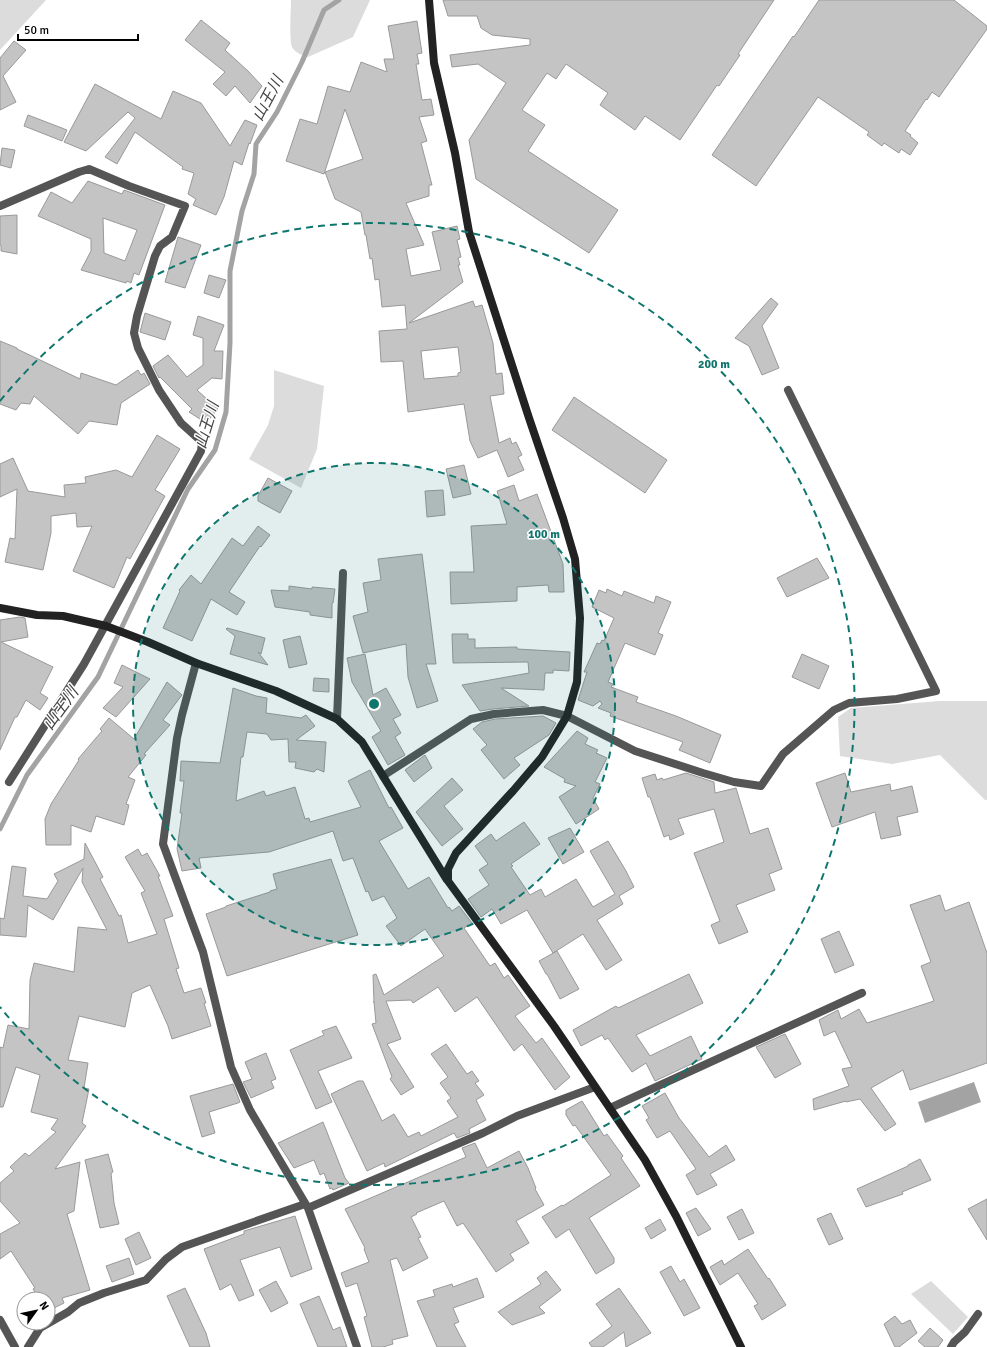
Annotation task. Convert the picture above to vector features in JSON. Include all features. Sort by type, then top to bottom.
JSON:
[{"type":"street","points":[[429,0],[434,63],[455,153],[469,232],[529,418],[564,518],[575,559],[580,618],[577,682],[567,716],[542,757],[456,853],[448,869],[448,881]]},
{"type":"street","points":[[0,206],[89,169],[129,186],[185,206],[172,237],[160,246],[155,256],[137,316],[134,333],[138,348],[159,390],[181,423],[202,442],[200,451],[106,626],[84,664],[9,782]]},
{"type":"street","points":[[383,776],[471,719],[494,714],[543,710],[567,716],[635,751],[734,782],[761,786],[783,754],[834,710],[849,703],[897,699],[936,691],[788,390]]},
{"type":"street","points":[[337,718],[343,573]]},
{"type":"street","points":[[0,608],[37,615],[63,616],[106,626],[196,663],[276,691],[337,718],[362,742],[448,881],[554,1026],[645,1160],[666,1196],[741,1347]]},
{"type":"street","points":[[196,663],[177,738],[163,844],[203,952],[231,1067],[250,1110],[306,1206],[357,1347]]},
{"type":"street","points":[[610,1108],[862,993]]},
{"type":"street","points":[[28,1347],[40,1328],[68,1312],[79,1303],[104,1293],[146,1280],[166,1259],[182,1247],[306,1206],[483,1133],[517,1116],[595,1087]]},
{"type":"street","points":[[952,1347],[954,1342],[965,1332],[978,1314]]},
{"type":"street","points":[[0,1320],[15,1347]]},
{"type":"shaded area","points":[[0,0],[46,0],[0,50]]},
{"type":"shaded area","points":[[291,0],[370,0],[353,37],[308,57],[301,55],[292,47],[290,31]]},
{"type":"shaded area","points":[[274,370],[324,386],[317,449],[301,488],[249,459],[268,425],[274,406]]},
{"type":"shaded area","points":[[940,701],[987,701],[987,800],[985,800],[940,755],[892,764],[840,756],[838,717],[851,708]]},
{"type":"shaded area","points":[[974,1082],[981,1102],[925,1123],[918,1102]]},
{"type":"shaded area","points":[[931,1281],[968,1317],[953,1334],[911,1294]]},
{"type":"building","points":[[443,0],[774,0],[738,54],[740,55],[719,86],[717,85],[680,140],[645,116],[635,130],[600,105],[608,93],[566,64],[556,79],[547,73],[522,110],[545,125],[528,151],[618,210],[589,253],[476,179],[469,140],[506,83],[478,64],[452,67],[450,55],[530,45],[530,39],[492,35],[481,28],[477,16],[448,16]]},
{"type":"building","points":[[819,0],[954,0],[987,26],[987,29],[939,97],[932,92],[905,131],[918,143],[910,155],[901,149],[899,153],[884,143],[882,146],[867,135],[869,132],[818,97],[756,186],[712,155]]},
{"type":"building","points":[[201,20],[230,43],[225,50],[262,86],[250,103],[235,86],[226,96],[213,84],[225,72],[185,40]]},
{"type":"building","points":[[417,21],[422,53],[417,54],[419,64],[416,64],[422,100],[431,99],[434,115],[419,117],[427,141],[421,143],[432,185],[429,185],[429,196],[406,203],[424,245],[406,249],[411,276],[441,270],[432,232],[457,226],[460,239],[457,240],[461,257],[458,258],[460,265],[458,265],[463,282],[409,323],[473,301],[475,307],[482,305],[493,343],[496,374],[502,373],[504,394],[490,396],[499,443],[510,438],[512,444],[516,442],[522,455],[518,457],[524,470],[508,477],[497,450],[478,458],[470,441],[464,404],[408,412],[403,361],[381,362],[379,331],[407,329],[405,305],[382,307],[379,279],[375,280],[372,258],[370,259],[361,212],[335,199],[325,172],[363,159],[345,109],[324,174],[286,161],[300,119],[317,124],[328,86],[350,92],[361,62],[387,72],[384,59],[394,59],[388,26]],"holes":[[[458,347],[461,372],[458,373],[458,376],[424,379],[421,351]]]},
{"type":"building","points":[[14,41],[26,50],[3,76],[16,102],[0,110],[0,58]]},
{"type":"building","points":[[95,84],[161,119],[173,91],[201,103],[230,146],[245,120],[257,125],[242,165],[234,161],[224,197],[216,215],[193,205],[196,199],[188,194],[194,173],[182,169],[183,167],[135,132],[117,164],[105,157],[135,118],[128,112],[86,151],[64,142]]},
{"type":"building","points":[[28,115],[67,130],[62,141],[24,126]]},
{"type":"building","points":[[2,148],[15,150],[11,168],[0,165]]},
{"type":"building","points":[[88,181],[122,194],[124,190],[165,205],[139,275],[134,273],[131,283],[127,281],[126,283],[81,270],[91,251],[91,239],[38,216],[51,192],[72,203]],"holes":[[[103,218],[137,230],[125,261],[104,253]]]},
{"type":"building","points":[[17,215],[17,254],[1,251],[0,216]]},
{"type":"building","points":[[178,237],[201,245],[185,288],[165,282]]},
{"type":"building","points":[[209,275],[226,280],[219,298],[204,293]]},
{"type":"building","points":[[771,298],[778,304],[762,326],[779,368],[762,375],[749,346],[735,338]]},
{"type":"building","points":[[145,313],[171,322],[165,340],[140,332]]},
{"type":"building","points":[[198,316],[224,325],[214,351],[223,351],[222,379],[212,378],[197,390],[218,409],[206,423],[189,412],[192,409],[160,377],[159,378],[153,366],[168,355],[187,377],[203,365],[203,338],[193,335]]},
{"type":"building","points":[[0,341],[80,379],[81,373],[116,385],[138,370],[141,375],[144,373],[150,384],[121,403],[117,425],[89,421],[78,434],[34,396],[30,404],[21,403],[16,410],[0,404]]},
{"type":"building","points":[[574,397],[667,460],[645,493],[552,430]]},
{"type":"building","points":[[157,435],[180,449],[155,490],[165,496],[130,559],[127,557],[114,588],[73,571],[92,526],[77,527],[76,513],[51,516],[51,533],[43,570],[5,562],[10,538],[15,539],[17,489],[0,497],[0,464],[13,458],[28,491],[65,497],[64,485],[86,483],[85,477],[116,470],[132,477]]},
{"type":"building","points":[[464,465],[471,494],[453,498],[446,469]]},
{"type":"building","points":[[268,478],[292,491],[280,513],[258,501],[258,496]]},
{"type":"building","points":[[514,485],[519,501],[537,494],[563,564],[564,592],[549,592],[548,585],[517,587],[517,601],[451,604],[450,572],[474,572],[471,526],[507,524],[497,491]]},
{"type":"building","points":[[443,490],[445,515],[427,517],[425,491]]},
{"type":"building","points":[[258,526],[270,535],[261,547],[260,546],[229,592],[245,602],[237,615],[211,599],[192,641],[163,628],[180,591],[179,590],[191,575],[201,584],[232,538],[243,546]]},
{"type":"building","points":[[422,554],[436,664],[426,664],[438,701],[417,708],[408,677],[406,644],[363,653],[353,616],[368,612],[363,583],[381,580],[378,559]]},
{"type":"building","points":[[817,558],[829,578],[787,597],[777,578]]},
{"type":"building","points":[[289,586],[312,589],[312,587],[335,589],[332,603],[332,618],[310,615],[310,612],[275,607],[271,590],[289,591]]},
{"type":"building","points":[[607,589],[622,596],[624,591],[654,603],[656,596],[671,602],[658,633],[663,635],[655,655],[625,643],[608,682],[613,684],[611,687],[638,697],[636,702],[676,716],[721,735],[710,763],[679,750],[683,742],[610,716],[611,713],[598,708],[602,704],[600,701],[593,706],[578,700],[587,672],[584,672],[597,643],[600,644],[602,640],[604,641],[614,618],[592,607],[599,590],[606,593]]},
{"type":"building","points":[[20,617],[25,618],[28,637],[1,642],[53,667],[40,693],[48,698],[40,710],[26,700],[17,717],[15,717],[0,750],[0,620]]},
{"type":"building","points":[[226,629],[265,638],[261,654],[258,652],[268,665],[230,654],[235,636]]},
{"type":"building","points":[[452,634],[468,634],[468,639],[475,639],[475,648],[517,647],[517,649],[570,652],[569,671],[553,670],[553,673],[545,673],[544,690],[501,688],[529,706],[480,711],[462,685],[529,673],[528,662],[453,663]]},
{"type":"building","points":[[300,636],[307,664],[289,668],[283,640]]},
{"type":"building","points":[[365,654],[373,695],[386,688],[401,715],[393,719],[401,733],[395,737],[405,755],[388,765],[372,737],[381,731],[352,682],[347,658]]},
{"type":"building","points":[[802,654],[829,666],[819,689],[792,677]]},
{"type":"building","points":[[122,665],[150,679],[116,717],[103,708],[123,687],[114,683]]},
{"type":"building","points":[[314,678],[329,679],[329,692],[313,691]]},
{"type":"building","points":[[167,682],[182,695],[163,720],[170,725],[144,754],[146,755],[128,777],[135,780],[126,804],[129,805],[124,825],[96,816],[91,832],[71,825],[71,845],[46,845],[45,819],[51,804],[79,760],[78,759],[102,731],[100,729],[109,718],[134,739]]},
{"type":"building","points":[[233,688],[267,698],[266,713],[301,718],[306,715],[315,726],[296,740],[326,742],[324,772],[317,769],[314,772],[295,768],[296,762],[289,762],[288,739],[271,740],[267,734],[247,732],[243,757],[241,757],[236,801],[264,791],[266,796],[295,787],[305,819],[309,818],[310,822],[361,807],[348,781],[370,770],[389,808],[391,807],[403,828],[379,841],[408,889],[429,877],[448,908],[449,907],[452,911],[459,906],[472,923],[464,928],[490,966],[495,963],[504,978],[508,975],[530,1006],[515,1016],[536,1043],[542,1038],[570,1077],[555,1090],[522,1044],[514,1051],[477,997],[455,1012],[438,987],[413,1003],[411,1000],[386,1001],[401,1039],[387,1044],[414,1087],[401,1095],[390,1079],[392,1077],[372,1024],[376,1023],[373,975],[376,974],[384,995],[444,956],[425,929],[401,946],[386,926],[397,918],[384,896],[372,901],[368,891],[366,892],[353,858],[343,861],[333,831],[269,852],[199,858],[201,868],[182,871],[177,849],[182,813],[180,813],[184,781],[180,781],[181,761],[220,763]]},
{"type":"building","points":[[543,716],[556,723],[549,735],[514,758],[520,765],[504,779],[481,750],[487,745],[473,729],[482,722],[495,719]]},
{"type":"building","points":[[577,731],[588,738],[585,744],[598,750],[596,753],[607,758],[595,782],[600,784],[593,798],[599,809],[576,824],[559,797],[576,786],[564,782],[565,779],[544,767]]},
{"type":"building","points":[[425,755],[432,768],[414,782],[405,770]]},
{"type":"building","points":[[686,773],[714,782],[715,793],[736,788],[750,834],[768,828],[782,869],[769,874],[775,890],[736,905],[748,932],[719,944],[711,925],[720,921],[694,853],[724,842],[714,809],[678,819],[684,834],[670,840],[669,835],[664,837],[642,778],[655,774],[657,780],[662,778],[663,780]]},
{"type":"building","points":[[845,773],[851,792],[890,784],[891,791],[912,786],[918,812],[897,817],[901,835],[881,839],[875,812],[832,827],[816,783]]},
{"type":"building","points":[[452,778],[463,790],[444,806],[463,829],[442,846],[416,812]]},
{"type":"building","points":[[524,822],[540,844],[511,864],[513,866],[511,867],[530,895],[541,889],[545,897],[576,879],[593,907],[615,894],[590,851],[608,841],[634,887],[619,896],[623,904],[597,920],[622,960],[606,970],[583,934],[553,953],[527,910],[501,924],[492,909],[481,917],[468,899],[489,885],[479,870],[488,864],[475,846],[491,834],[496,841]]},
{"type":"building","points":[[570,828],[584,852],[563,864],[548,838]]},
{"type":"building","points":[[85,843],[103,877],[100,879],[119,916],[121,915],[128,943],[157,934],[141,893],[145,891],[125,857],[138,849],[142,856],[147,853],[160,876],[158,876],[173,916],[164,919],[179,968],[176,969],[184,993],[201,988],[211,1026],[172,1039],[168,1026],[150,985],[132,993],[125,1027],[79,1016],[68,1060],[88,1063],[84,1088],[89,1089],[82,1123],[86,1126],[55,1169],[80,1162],[74,1211],[67,1214],[90,1290],[62,1298],[64,1303],[56,1307],[56,1291],[34,1291],[33,1289],[35,1288],[11,1251],[0,1259],[0,1234],[20,1223],[0,1201],[0,1183],[14,1171],[10,1167],[25,1153],[29,1156],[56,1132],[51,1129],[58,1119],[31,1112],[40,1075],[16,1067],[3,1107],[0,1107],[0,1047],[3,1048],[8,1025],[29,1029],[30,980],[34,963],[74,972],[78,927],[107,930],[82,882],[83,868],[53,920],[28,905],[26,937],[0,935],[0,918],[4,919],[12,866],[26,868],[23,896],[47,899],[58,881],[54,874],[84,859]]},
{"type":"building","points":[[331,859],[358,935],[227,976],[206,914],[277,889],[273,874]]},
{"type":"building","points":[[940,895],[945,911],[969,902],[987,953],[987,1063],[910,1090],[903,1070],[871,1088],[896,1124],[885,1131],[860,1099],[846,1101],[814,1110],[813,1099],[849,1086],[842,1069],[852,1067],[835,1031],[824,1036],[819,1020],[838,1010],[841,1019],[859,1009],[867,1023],[934,1001],[921,966],[931,962],[910,905]]},
{"type":"building","points":[[839,931],[854,965],[835,973],[821,939]]},
{"type":"building","points":[[557,951],[579,989],[560,999],[539,961]]},
{"type":"building","points":[[689,974],[703,1003],[636,1035],[650,1056],[691,1036],[702,1059],[655,1081],[646,1063],[632,1072],[608,1038],[605,1040],[602,1035],[581,1046],[573,1030],[616,1006],[618,1008]]},
{"type":"building","points":[[336,1026],[352,1058],[318,1071],[332,1102],[316,1109],[290,1050],[324,1035],[322,1031]]},
{"type":"building","points":[[785,1034],[801,1064],[775,1078],[756,1047]]},
{"type":"building","points":[[446,1044],[467,1074],[472,1071],[479,1081],[475,1083],[484,1095],[476,1100],[486,1120],[469,1129],[470,1133],[457,1138],[454,1133],[385,1167],[384,1163],[367,1171],[331,1094],[358,1081],[363,1081],[382,1121],[394,1114],[408,1137],[419,1132],[421,1136],[458,1117],[447,1101],[451,1098],[440,1083],[448,1077],[431,1054]]},
{"type":"building","points":[[266,1053],[276,1079],[271,1081],[274,1088],[251,1098],[243,1082],[252,1079],[245,1062]]},
{"type":"building","points":[[233,1084],[240,1102],[209,1112],[215,1133],[202,1137],[190,1096]]},
{"type":"building","points":[[665,1093],[679,1118],[709,1157],[726,1145],[735,1160],[710,1174],[717,1185],[697,1195],[686,1175],[696,1169],[670,1131],[657,1138],[646,1120],[649,1118],[642,1106]]},
{"type":"building","points":[[582,1101],[604,1136],[607,1134],[623,1156],[621,1158],[640,1186],[589,1218],[614,1258],[614,1263],[596,1274],[569,1229],[556,1238],[542,1217],[562,1205],[563,1206],[611,1175],[566,1115],[566,1110]]},
{"type":"building","points":[[323,1122],[345,1178],[349,1183],[333,1190],[332,1188],[330,1189],[324,1173],[320,1175],[314,1160],[294,1168],[278,1143]]},
{"type":"building","points":[[475,1143],[487,1168],[519,1151],[528,1168],[536,1188],[535,1189],[544,1205],[516,1221],[529,1243],[510,1254],[514,1260],[496,1272],[463,1223],[457,1226],[444,1201],[416,1213],[417,1214],[411,1217],[421,1237],[418,1238],[428,1258],[403,1271],[397,1258],[390,1260],[408,1336],[392,1340],[393,1344],[383,1347],[372,1347],[364,1317],[367,1316],[357,1283],[346,1287],[341,1273],[369,1262],[364,1249],[365,1248],[345,1209],[466,1157],[462,1148]]},
{"type":"building","points":[[108,1154],[113,1172],[111,1173],[114,1203],[119,1224],[100,1228],[85,1160]]},
{"type":"building","points":[[920,1159],[931,1180],[902,1192],[903,1194],[866,1207],[857,1189]]},
{"type":"building","points":[[987,1199],[987,1240],[968,1209]]},
{"type":"building","points":[[696,1208],[711,1229],[698,1236],[686,1213]]},
{"type":"building","points":[[742,1209],[754,1233],[739,1240],[727,1217]]},
{"type":"building","points":[[831,1213],[843,1239],[829,1245],[817,1219]]},
{"type":"building","points":[[295,1216],[312,1269],[291,1277],[280,1247],[240,1260],[254,1295],[239,1301],[231,1284],[220,1290],[204,1249],[244,1234],[244,1231]]},
{"type":"building","points":[[660,1219],[666,1230],[651,1239],[645,1228]]},
{"type":"building","points":[[139,1232],[151,1258],[136,1265],[125,1239]]},
{"type":"building","points":[[748,1249],[786,1305],[762,1320],[754,1306],[758,1304],[738,1273],[720,1285],[710,1267],[722,1260],[724,1265]]},
{"type":"building","points":[[129,1258],[134,1274],[112,1282],[106,1266]]},
{"type":"building","points":[[671,1266],[680,1282],[684,1279],[700,1308],[684,1316],[660,1272]]},
{"type":"building","points":[[546,1271],[561,1290],[539,1307],[545,1313],[512,1325],[498,1312],[541,1284],[537,1278]]},
{"type":"building","points":[[477,1278],[484,1297],[453,1308],[459,1322],[454,1324],[466,1347],[437,1347],[417,1301],[435,1296],[433,1290],[452,1284],[453,1287]]},
{"type":"building","points":[[276,1281],[288,1303],[271,1312],[259,1290]]},
{"type":"building","points":[[185,1288],[206,1333],[210,1347],[190,1347],[167,1296]]},
{"type":"building","points":[[619,1288],[651,1333],[626,1347],[624,1332],[603,1347],[592,1347],[589,1343],[612,1326],[596,1304]]},
{"type":"building","points":[[319,1296],[333,1330],[340,1327],[347,1347],[318,1347],[300,1304]]},
{"type":"building","points":[[895,1316],[902,1324],[910,1320],[917,1333],[899,1347],[895,1347],[884,1324]]},
{"type":"building","points":[[930,1328],[943,1340],[938,1347],[925,1347],[918,1341]]},
{"type":"waterway","name":"山王川","points":[[0,829],[27,775],[98,677],[188,489],[215,450],[226,412],[230,343],[230,271],[242,211],[254,174],[256,144],[277,112],[302,62],[324,10],[339,0]]}]
